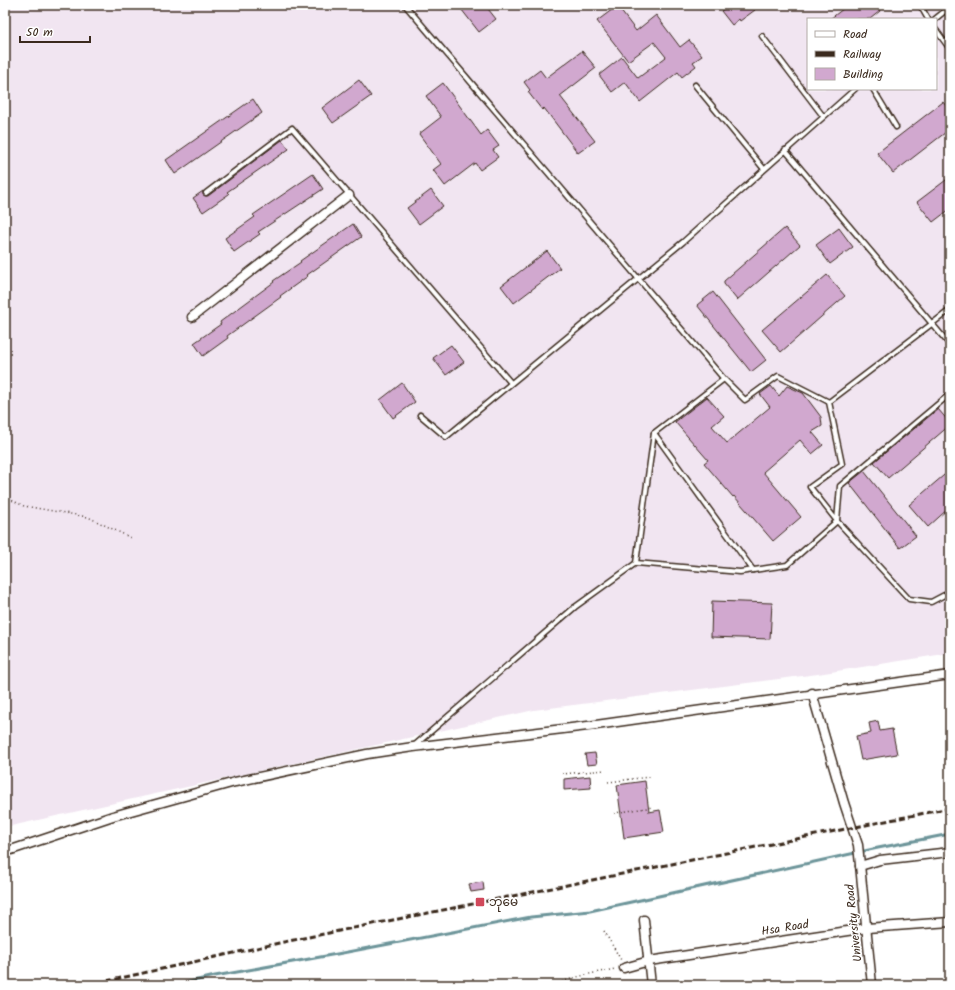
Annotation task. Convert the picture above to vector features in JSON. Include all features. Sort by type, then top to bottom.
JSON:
[{"type":"street","points":[[192,316],[349,195]]},
{"type":"street","points":[[5,852],[113,816],[235,782],[367,754],[596,725],[812,693],[950,675]]},
{"type":"street","name":"University Road","points":[[812,693],[858,846],[872,985]]},
{"type":"street","points":[[860,862],[950,852]]},
{"type":"street","points":[[644,920],[652,985]]},
{"type":"street","name":"Hsa Road","points":[[624,968],[649,961],[867,928],[950,922]]},
{"type":"lane","points":[[405,5],[724,379],[745,400],[778,376],[829,402]]},
{"type":"lane","points":[[920,5],[927,18]]},
{"type":"lane","points":[[936,18],[950,7]]},
{"type":"lane","points":[[937,31],[950,49]]},
{"type":"lane","points":[[762,36],[823,116]]},
{"type":"lane","points":[[695,85],[764,168]]},
{"type":"lane","points":[[420,414],[446,436],[683,242],[764,168],[854,90]]},
{"type":"lane","points":[[874,90],[896,126]]},
{"type":"lane","points":[[206,193],[292,128],[511,383]]},
{"type":"lane","points":[[785,150],[950,345]]},
{"type":"lane","points":[[829,402],[950,310]]},
{"type":"lane","points":[[636,563],[654,433],[724,379]]},
{"type":"lane","points":[[413,747],[575,608],[636,563],[740,572],[787,566],[837,521],[840,486],[950,394]]},
{"type":"lane","points":[[829,402],[842,464],[810,487],[837,521],[909,599],[931,602],[950,592]]},
{"type":"lane","points":[[654,433],[753,570]]},
{"type":"path","points":[[5,497],[24,506],[88,517],[131,538]]},
{"type":"path","points":[[562,774],[605,770]]},
{"type":"path","points":[[608,782],[649,777]]},
{"type":"path","points":[[614,813],[653,807]]},
{"type":"path","points":[[555,985],[592,973],[624,968],[614,946],[604,931]]},
{"type":"shaded area","points":[[5,5],[950,5],[950,653],[818,674],[534,710],[11,826],[5,800]]},
{"type":"building","points":[[458,5],[485,5],[496,19],[479,32]]},
{"type":"building","points":[[730,5],[751,5],[755,10],[740,21],[739,19],[732,25],[721,11]]},
{"type":"building","points":[[848,5],[876,5],[880,11],[871,18],[831,18]]},
{"type":"building","points":[[617,6],[636,31],[656,15],[680,47],[689,40],[702,56],[693,62],[696,66],[682,77],[678,72],[640,102],[625,82],[612,92],[599,75],[622,57],[638,78],[666,57],[654,42],[628,61],[597,21]]},
{"type":"building","points":[[582,51],[596,68],[560,96],[595,141],[578,153],[544,108],[542,110],[528,92],[530,90],[524,82],[540,70],[546,78]]},
{"type":"building","points":[[359,80],[371,96],[333,123],[322,108]]},
{"type":"building","points":[[443,83],[481,135],[487,130],[499,146],[493,150],[498,157],[480,170],[475,163],[445,186],[433,170],[441,164],[419,134],[441,117],[426,96]]},
{"type":"building","points":[[253,99],[262,113],[175,174],[166,160]]},
{"type":"building","points":[[943,102],[950,111],[950,129],[893,173],[877,153]]},
{"type":"building","points":[[282,140],[289,149],[227,192],[229,194],[203,212],[193,198],[203,191],[203,195],[208,196]]},
{"type":"building","points":[[313,174],[323,189],[258,232],[260,234],[234,252],[225,238],[255,217],[253,215]]},
{"type":"building","points":[[950,177],[950,209],[933,222],[917,202]]},
{"type":"building","points":[[431,190],[443,206],[419,224],[407,208]]},
{"type":"building","points":[[353,224],[361,237],[307,275],[308,276],[227,336],[228,338],[203,356],[194,343],[221,324],[220,322],[274,282],[273,281]]},
{"type":"building","points":[[785,228],[800,245],[737,300],[724,284],[724,281]]},
{"type":"building","points":[[839,228],[853,247],[830,264],[816,245]]},
{"type":"building","points":[[547,251],[560,268],[514,303],[501,286]]},
{"type":"building","points":[[827,275],[845,296],[781,352],[762,330]]},
{"type":"building","points":[[713,292],[766,360],[751,372],[697,305]]},
{"type":"building","points":[[451,345],[464,362],[446,375],[433,358]]},
{"type":"building","points":[[402,383],[415,402],[393,418],[380,400]]},
{"type":"building","points":[[771,386],[779,396],[787,386],[803,393],[821,417],[822,426],[812,432],[823,445],[812,454],[800,440],[763,472],[801,517],[773,541],[704,463],[708,460],[675,422],[707,397],[724,416],[712,426],[727,443],[770,407],[760,394]]},
{"type":"building","points":[[938,409],[950,425],[888,478],[874,462]]},
{"type":"building","points":[[950,470],[950,507],[928,527],[909,505]]},
{"type":"building","points":[[864,471],[916,536],[900,548],[849,483]]},
{"type":"building","points":[[712,601],[772,603],[770,639],[711,637]]},
{"type":"building","points":[[878,721],[880,731],[892,729],[897,754],[861,760],[856,736],[871,733],[869,723]]},
{"type":"building","points":[[595,753],[597,764],[587,765],[585,754]]},
{"type":"building","points":[[590,776],[591,788],[564,790],[564,779]]},
{"type":"building","points":[[645,781],[649,812],[660,810],[664,832],[624,838],[617,785]]},
{"type":"building","points":[[483,882],[484,890],[471,892],[469,884]]},
{"type":"waterway","points":[[176,985],[215,976],[531,917],[590,911],[878,848],[950,834]]},
{"type":"railway","points":[[89,985],[279,943],[950,808]]},
{"type":"place","name":"ဘုမေ","points":[[480,902]]}]
